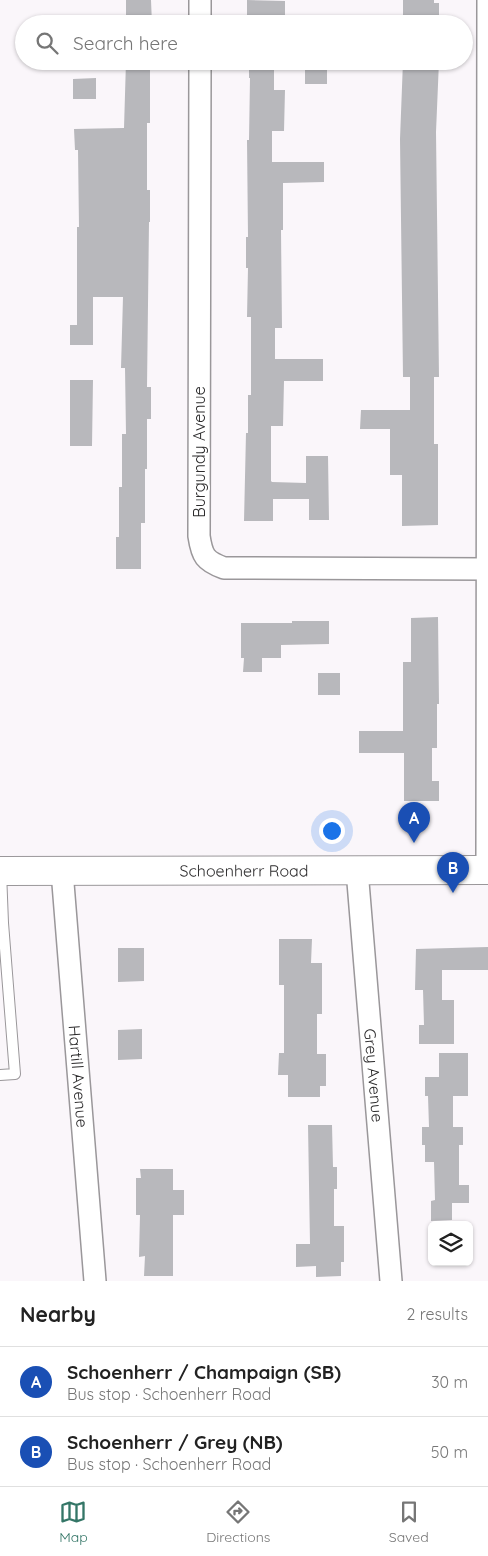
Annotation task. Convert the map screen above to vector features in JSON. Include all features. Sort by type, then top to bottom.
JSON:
[{"type":"main road","name":"Schoenherr Road","points":[[1,871],[488,870]]},
{"type":"street","points":[[200,0],[200,15]]},
{"type":"street","points":[[488,0],[486,568],[488,870]]},
{"type":"street","name":"Burgundy Avenue","points":[[200,70],[199,536],[201,551],[209,562],[224,568],[486,568]]},
{"type":"street","name":"Grey Avenue","points":[[357,870],[391,1281]]},
{"type":"street","name":"Hartill Avenue","points":[[62,872],[95,1281]]},
{"type":"lane","points":[[0,1075],[16,1074],[1,871]]},
{"type":"building","points":[[126,0],[151,0],[152,15],[126,15]]},
{"type":"building","points":[[247,0],[285,1],[285,15],[247,15]]},
{"type":"building","points":[[403,0],[434,0],[434,3],[439,3],[439,15],[403,15]]},
{"type":"building","points":[[126,70],[150,70],[150,123],[147,123],[147,190],[150,190],[150,222],[147,387],[151,387],[151,419],[147,419],[145,523],[141,523],[141,569],[116,569],[116,537],[119,537],[119,487],[122,487],[122,434],[126,434],[125,368],[121,368],[123,297],[93,297],[93,345],[70,345],[70,325],[77,325],[77,227],[79,227],[78,150],[75,150],[74,129],[124,128]]},
{"type":"building","points":[[249,70],[274,70],[274,90],[285,90],[284,131],[272,131],[272,162],[324,162],[324,182],[283,183],[283,230],[281,230],[282,328],[275,328],[275,359],[323,359],[323,381],[284,381],[283,426],[271,426],[271,481],[306,483],[306,456],[328,456],[329,520],[309,520],[309,499],[273,499],[273,521],[244,521],[248,395],[251,395],[251,317],[247,317],[248,268],[246,268],[246,237],[248,237],[247,140],[249,140]]},
{"type":"building","points":[[305,70],[327,70],[327,84],[305,84]]},
{"type":"building","points":[[403,70],[439,70],[436,132],[439,377],[434,377],[434,444],[438,444],[438,525],[402,526],[402,475],[390,475],[390,429],[360,429],[361,410],[410,410],[410,377],[403,377],[400,139]]},
{"type":"building","points":[[96,78],[96,99],[73,99],[73,79]]},
{"type":"building","points":[[70,380],[93,380],[92,446],[70,446]]},
{"type":"building","points":[[438,617],[439,704],[437,704],[437,748],[432,748],[432,781],[439,781],[439,801],[404,801],[404,753],[359,753],[359,731],[403,731],[403,662],[411,662],[411,618]]},
{"type":"building","points":[[292,621],[329,621],[329,644],[281,645],[281,658],[262,658],[262,672],[243,672],[244,658],[241,658],[241,623],[292,623]]},
{"type":"building","points":[[318,673],[340,673],[340,695],[318,695]]},
{"type":"building","points":[[279,939],[312,939],[311,963],[322,963],[322,1014],[317,1014],[317,1054],[326,1054],[326,1086],[320,1086],[320,1097],[288,1097],[288,1075],[278,1075],[279,1053],[284,1053],[284,985],[279,985]]},
{"type":"building","points":[[488,947],[488,970],[442,970],[442,1000],[454,1000],[454,1044],[419,1044],[419,1025],[424,1025],[423,990],[415,990],[416,949]]},
{"type":"building","points":[[118,948],[144,948],[144,981],[118,982]]},
{"type":"building","points":[[142,1029],[142,1059],[118,1060],[118,1030]]},
{"type":"building","points":[[439,1053],[468,1053],[468,1096],[453,1096],[453,1127],[463,1127],[463,1145],[459,1145],[459,1185],[469,1185],[469,1203],[452,1203],[452,1220],[431,1221],[431,1201],[435,1200],[434,1162],[425,1162],[425,1145],[422,1145],[422,1127],[429,1127],[428,1096],[425,1096],[425,1077],[439,1077]]},
{"type":"building","points":[[308,1125],[332,1125],[333,1167],[337,1167],[337,1189],[334,1189],[334,1226],[344,1226],[344,1262],[341,1262],[341,1276],[316,1277],[316,1266],[296,1267],[296,1244],[310,1244]]},
{"type":"building","points":[[140,1169],[173,1169],[173,1190],[184,1190],[184,1215],[173,1215],[173,1276],[144,1276],[145,1256],[139,1257],[140,1215],[136,1215],[136,1178],[141,1178]]},
{"type":"place","name":"Schoenherr / Champaign (SB)","points":[[414,843]]},
{"type":"place","name":"Schoenherr / Grey (NB)","points":[[453,893]]}]
